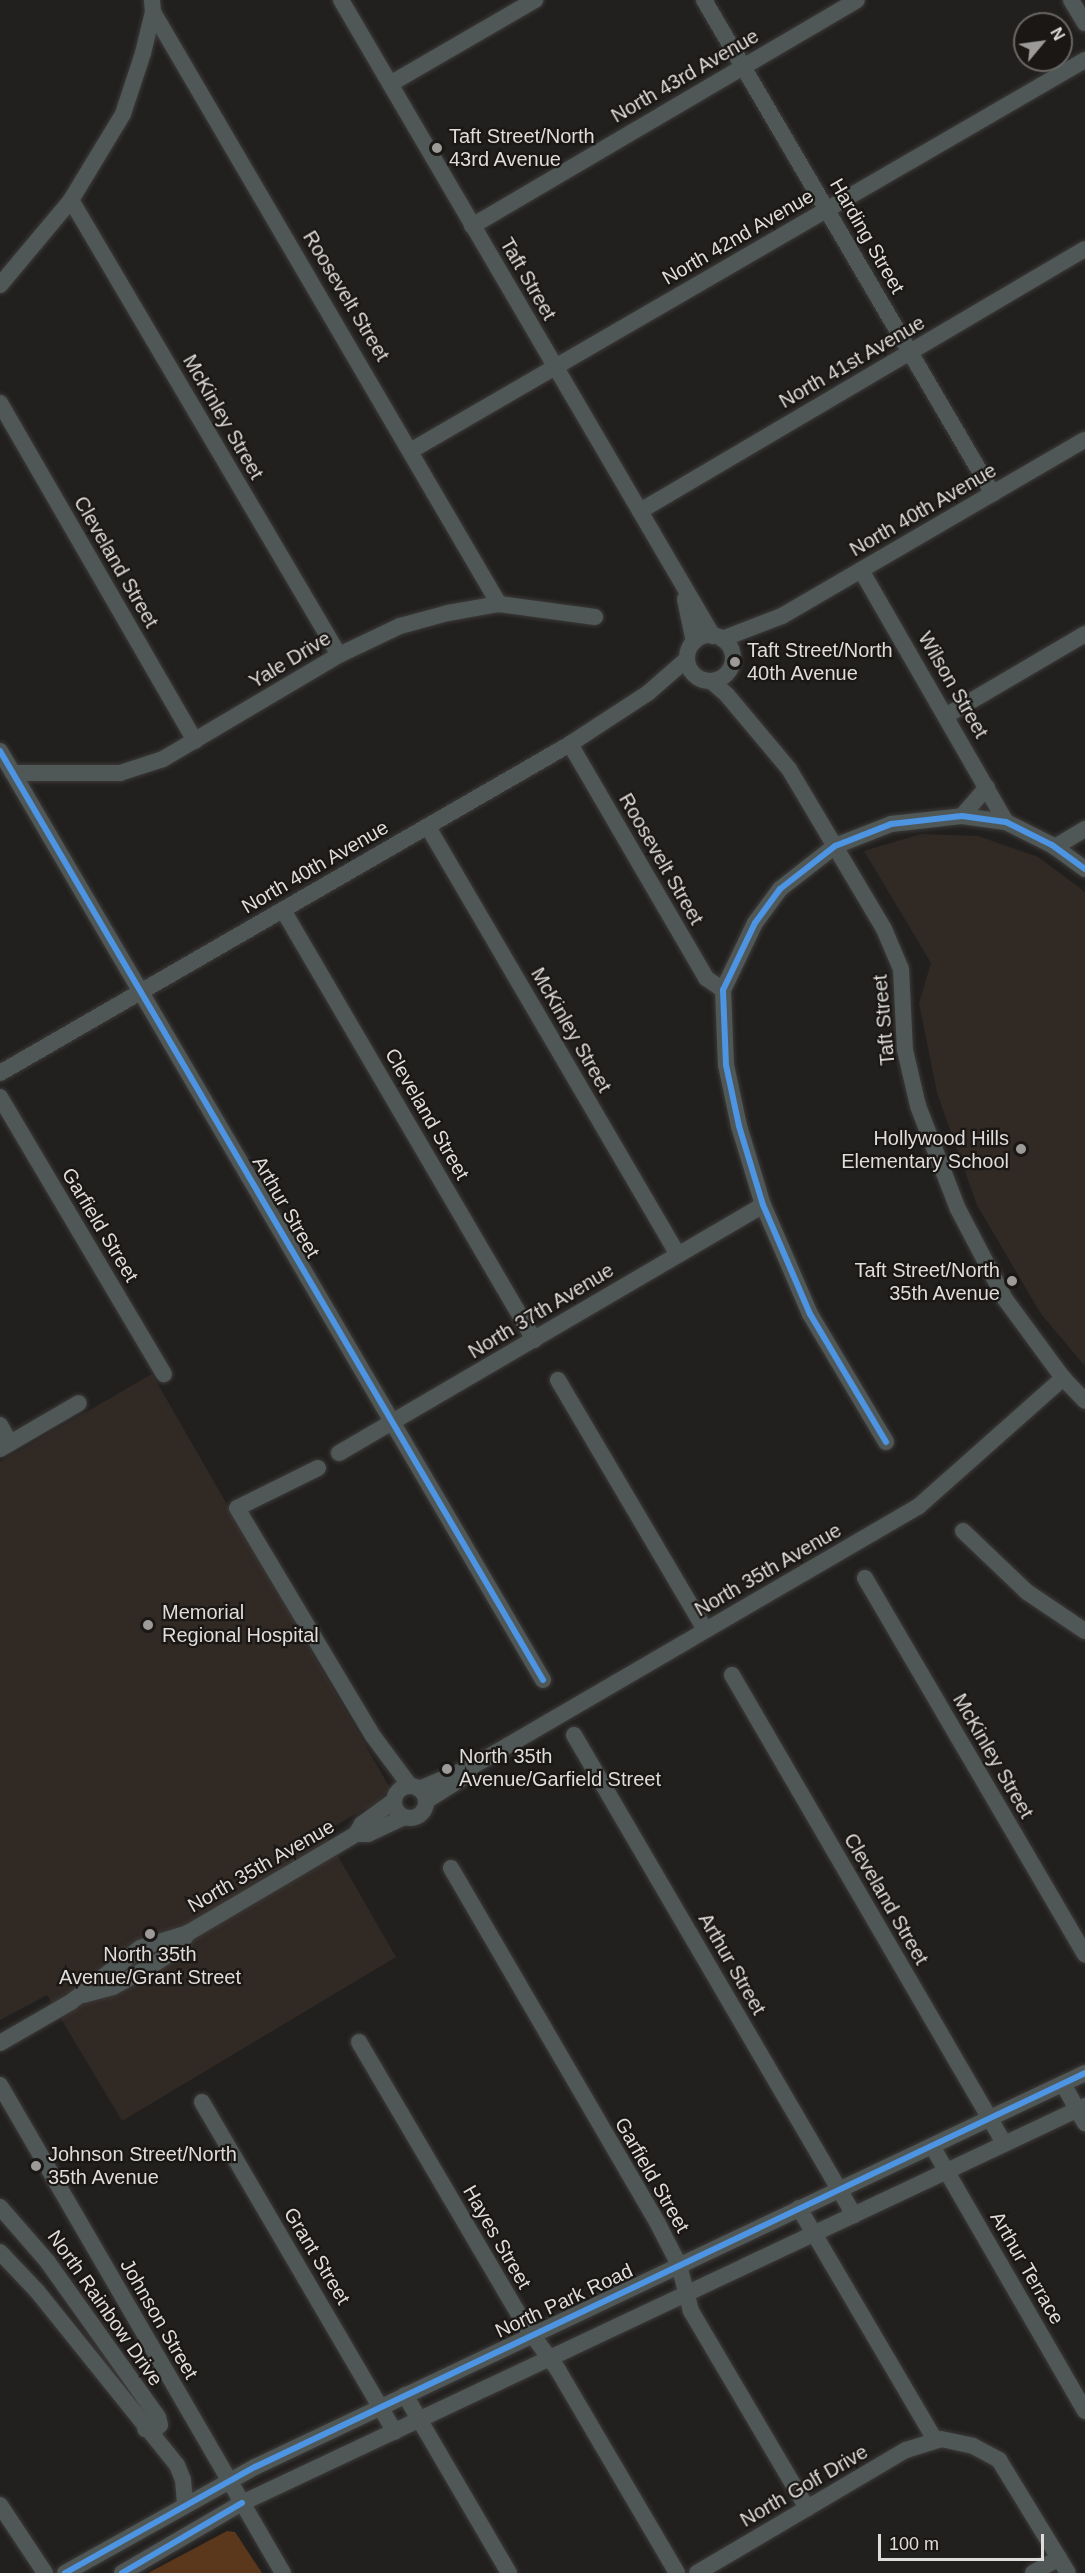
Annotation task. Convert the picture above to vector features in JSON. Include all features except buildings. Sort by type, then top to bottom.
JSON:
[{"type":"street","name":"Taft Street","points":[[340,0],[680,580],[718,637]]},
{"type":"street","points":[[390,84],[535,0]]},
{"type":"street","name":"Harding Street","points":[[704,0],[993,494]]},
{"type":"street","name":"North 43rd Avenue","points":[[472,226],[857,0]]},
{"type":"street","points":[[1071,0],[1085,23]]},
{"type":"street","points":[[0,285],[70,200],[123,114],[153,6]]},
{"type":"street","name":"Roosevelt Street","points":[[153,6],[412,450],[499,604]]},
{"type":"street","name":"North 42nd Avenue","points":[[412,450],[1085,60]]},
{"type":"street","name":"McKinley Street","points":[[70,200],[339,655]]},
{"type":"street","name":"North 41st Avenue","points":[[640,511],[1085,249]]},
{"type":"street","name":"Cleveland Street","points":[[0,403],[195,741]]},
{"type":"street","name":"North 40th Avenue","points":[[718,637],[782,616],[1085,440]]},
{"type":"street","name":"Wilson Street","points":[[861,570],[947,715],[1006,822]]},
{"type":"street","name":"Taft Street","points":[[680,580],[693,642]]},
{"type":"street","name":"Yale Drive","points":[[13,773],[120,773],[163,759],[339,655],[400,626],[499,604],[596,617]]},
{"type":"street","name":"North 40th Avenue","points":[[731,663],[782,616]]},
{"type":"street","points":[[947,715],[1085,634]]},
{"type":"street","points":[[718,637],[731,663],[722,678],[704,679],[687,659],[693,642],[718,637]]},
{"type":"street","name":"North 40th Avenue","points":[[0,1072],[570,744],[648,693],[687,659]]},
{"type":"street","name":"Taft Street","points":[[731,663],[736,690],[762,734],[789,769],[835,846],[884,929],[901,969],[905,1050],[911,1078],[958,1209],[1005,1299],[1063,1378],[1085,1401]]},
{"type":"street","name":"Taft Street","points":[[704,679],[762,734]]},
{"type":"street","name":"North 40th Avenue","points":[[648,693],[704,679]]},
{"type":"street","name":"Roosevelt Street","points":[[570,744],[706,978],[723,990]]},
{"type":"street","name":"Arthur Street","points":[[0,751],[543,1680]]},
{"type":"street","points":[[962,816],[987,787]]},
{"type":"street","points":[[886,1442],[810,1314],[763,1205],[739,1126],[726,1065],[723,990],[755,922],[780,889],[835,846],[891,824],[962,816],[1006,822],[1055,847],[1085,869]]},
{"type":"street","name":"McKinley Street","points":[[428,827],[678,1254]]},
{"type":"street","points":[[1055,847],[1085,829]]},
{"type":"street","name":"Cleveland Street","points":[[283,910],[534,1340]]},
{"type":"street","name":"Garfield Street","points":[[0,1097],[164,1374]]},
{"type":"street","name":"North 37th Avenue","points":[[339,1453],[763,1205]]},
{"type":"street","name":"North 35th Avenue","points":[[0,2043],[78,1996],[140,1948],[188,1933],[356,1834],[362,1824],[409,1793],[471,1767],[919,1506],[1063,1378]]},
{"type":"street","points":[[558,1380],[705,1630]]},
{"type":"street","points":[[0,1425],[5,1446],[80,1403]]},
{"type":"street","points":[[318,1468],[237,1508],[409,1793],[396,1811],[404,1817]]},
{"type":"street","points":[[963,1531],[1027,1592],[1085,1631]]},
{"type":"street","name":"McKinley Street","points":[[865,1578],[1085,1955]]},
{"type":"street","name":"Cleveland Street","points":[[732,1675],[1004,2143]]},
{"type":"street","name":"Arthur Street","points":[[574,1734],[854,2216]]},
{"type":"street","name":"North 35th Avenue","points":[[356,1834],[368,1834],[404,1817],[420,1815],[409,1793]]},
{"type":"street","name":"Garfield Street","points":[[451,1868],[679,2265],[684,2295],[807,2508]]},
{"type":"street","name":"Hayes Street","points":[[359,2042],[532,2335],[558,2370],[677,2573]]},
{"type":"street","name":"North Park Road","points":[[65,2573],[184,2504],[381,2406],[1085,2073]]},
{"type":"street","points":[[122,2573],[242,2503],[854,2216],[1004,2143],[1082,2113],[1063,2084]]},
{"type":"street","name":"Johnson Street","points":[[0,2085],[283,2573]]},
{"type":"street","name":"Grant Street","points":[[202,2102],[395,2432]]},
{"type":"street","name":"Arthur Terrace","points":[[932,2146],[1085,2411]]},
{"type":"street","name":"North Rainbow Drive","points":[[0,2207],[47,2261],[158,2417],[160,2425],[153,2431],[146,2429]]},
{"type":"street","points":[[799,2208],[935,2440],[973,2445],[999,2460],[1068,2573]]},
{"type":"street","name":"North Rainbow Drive","points":[[0,2252],[37,2291],[180,2470],[184,2504]]},
{"type":"street","points":[[405,2395],[509,2573]]},
{"type":"street","name":"North Golf Drive","points":[[697,2573],[906,2450],[935,2440]]},
{"type":"street","points":[[0,2505],[45,2573]]},
{"type":"street","points":[[1033,2573],[1059,2558]]},
{"type":"shaded area","name":"Hollywood Hills Elementary School","points":[[921,834],[978,836],[1038,857],[1085,892],[1085,1366],[1041,1314],[977,1205],[937,1093],[919,1003],[931,963],[864,851]]},
{"type":"shaded area","name":"Memorial Regional Hospital","points":[[152,1374],[390,1788],[379,1801],[324,1832],[396,1957],[122,2121],[47,1995],[0,2020],[0,1462]]},
{"type":"shaded area","points":[[227,2531],[235,2532],[262,2573],[148,2573]]},
{"type":"cycle path","points":[[0,751],[543,1680]]},
{"type":"cycle path","points":[[886,1442],[810,1314],[763,1205],[739,1126],[726,1065],[723,990],[755,923],[780,889],[835,846],[891,824],[962,816],[1006,822],[1052,845],[1085,869]]},
{"type":"cycle path","points":[[65,2573],[255,2467],[1085,2073]]},
{"type":"cycle path","points":[[122,2573],[242,2503]]},
{"type":"place","name":"Taft Street/North 43rd Avenue","points":[[437,148]]},
{"type":"place","name":"Taft Street/North 40th Avenue","points":[[735,662]]},
{"type":"place","name":"Hollywood Hills Elementary School","points":[[1021,1149]]},
{"type":"place","name":"Taft Street/North 35th Avenue","points":[[1012,1281]]},
{"type":"place","name":"Memorial Regional Hospital","points":[[148,1625]]},
{"type":"place","name":"North 35th Avenue/Garfield Street","points":[[447,1769]]},
{"type":"place","name":"North 35th Avenue/Grant Street","points":[[150,1934]]},
{"type":"place","name":"Johnson Street/North 35th Avenue","points":[[36,2166]]}]
